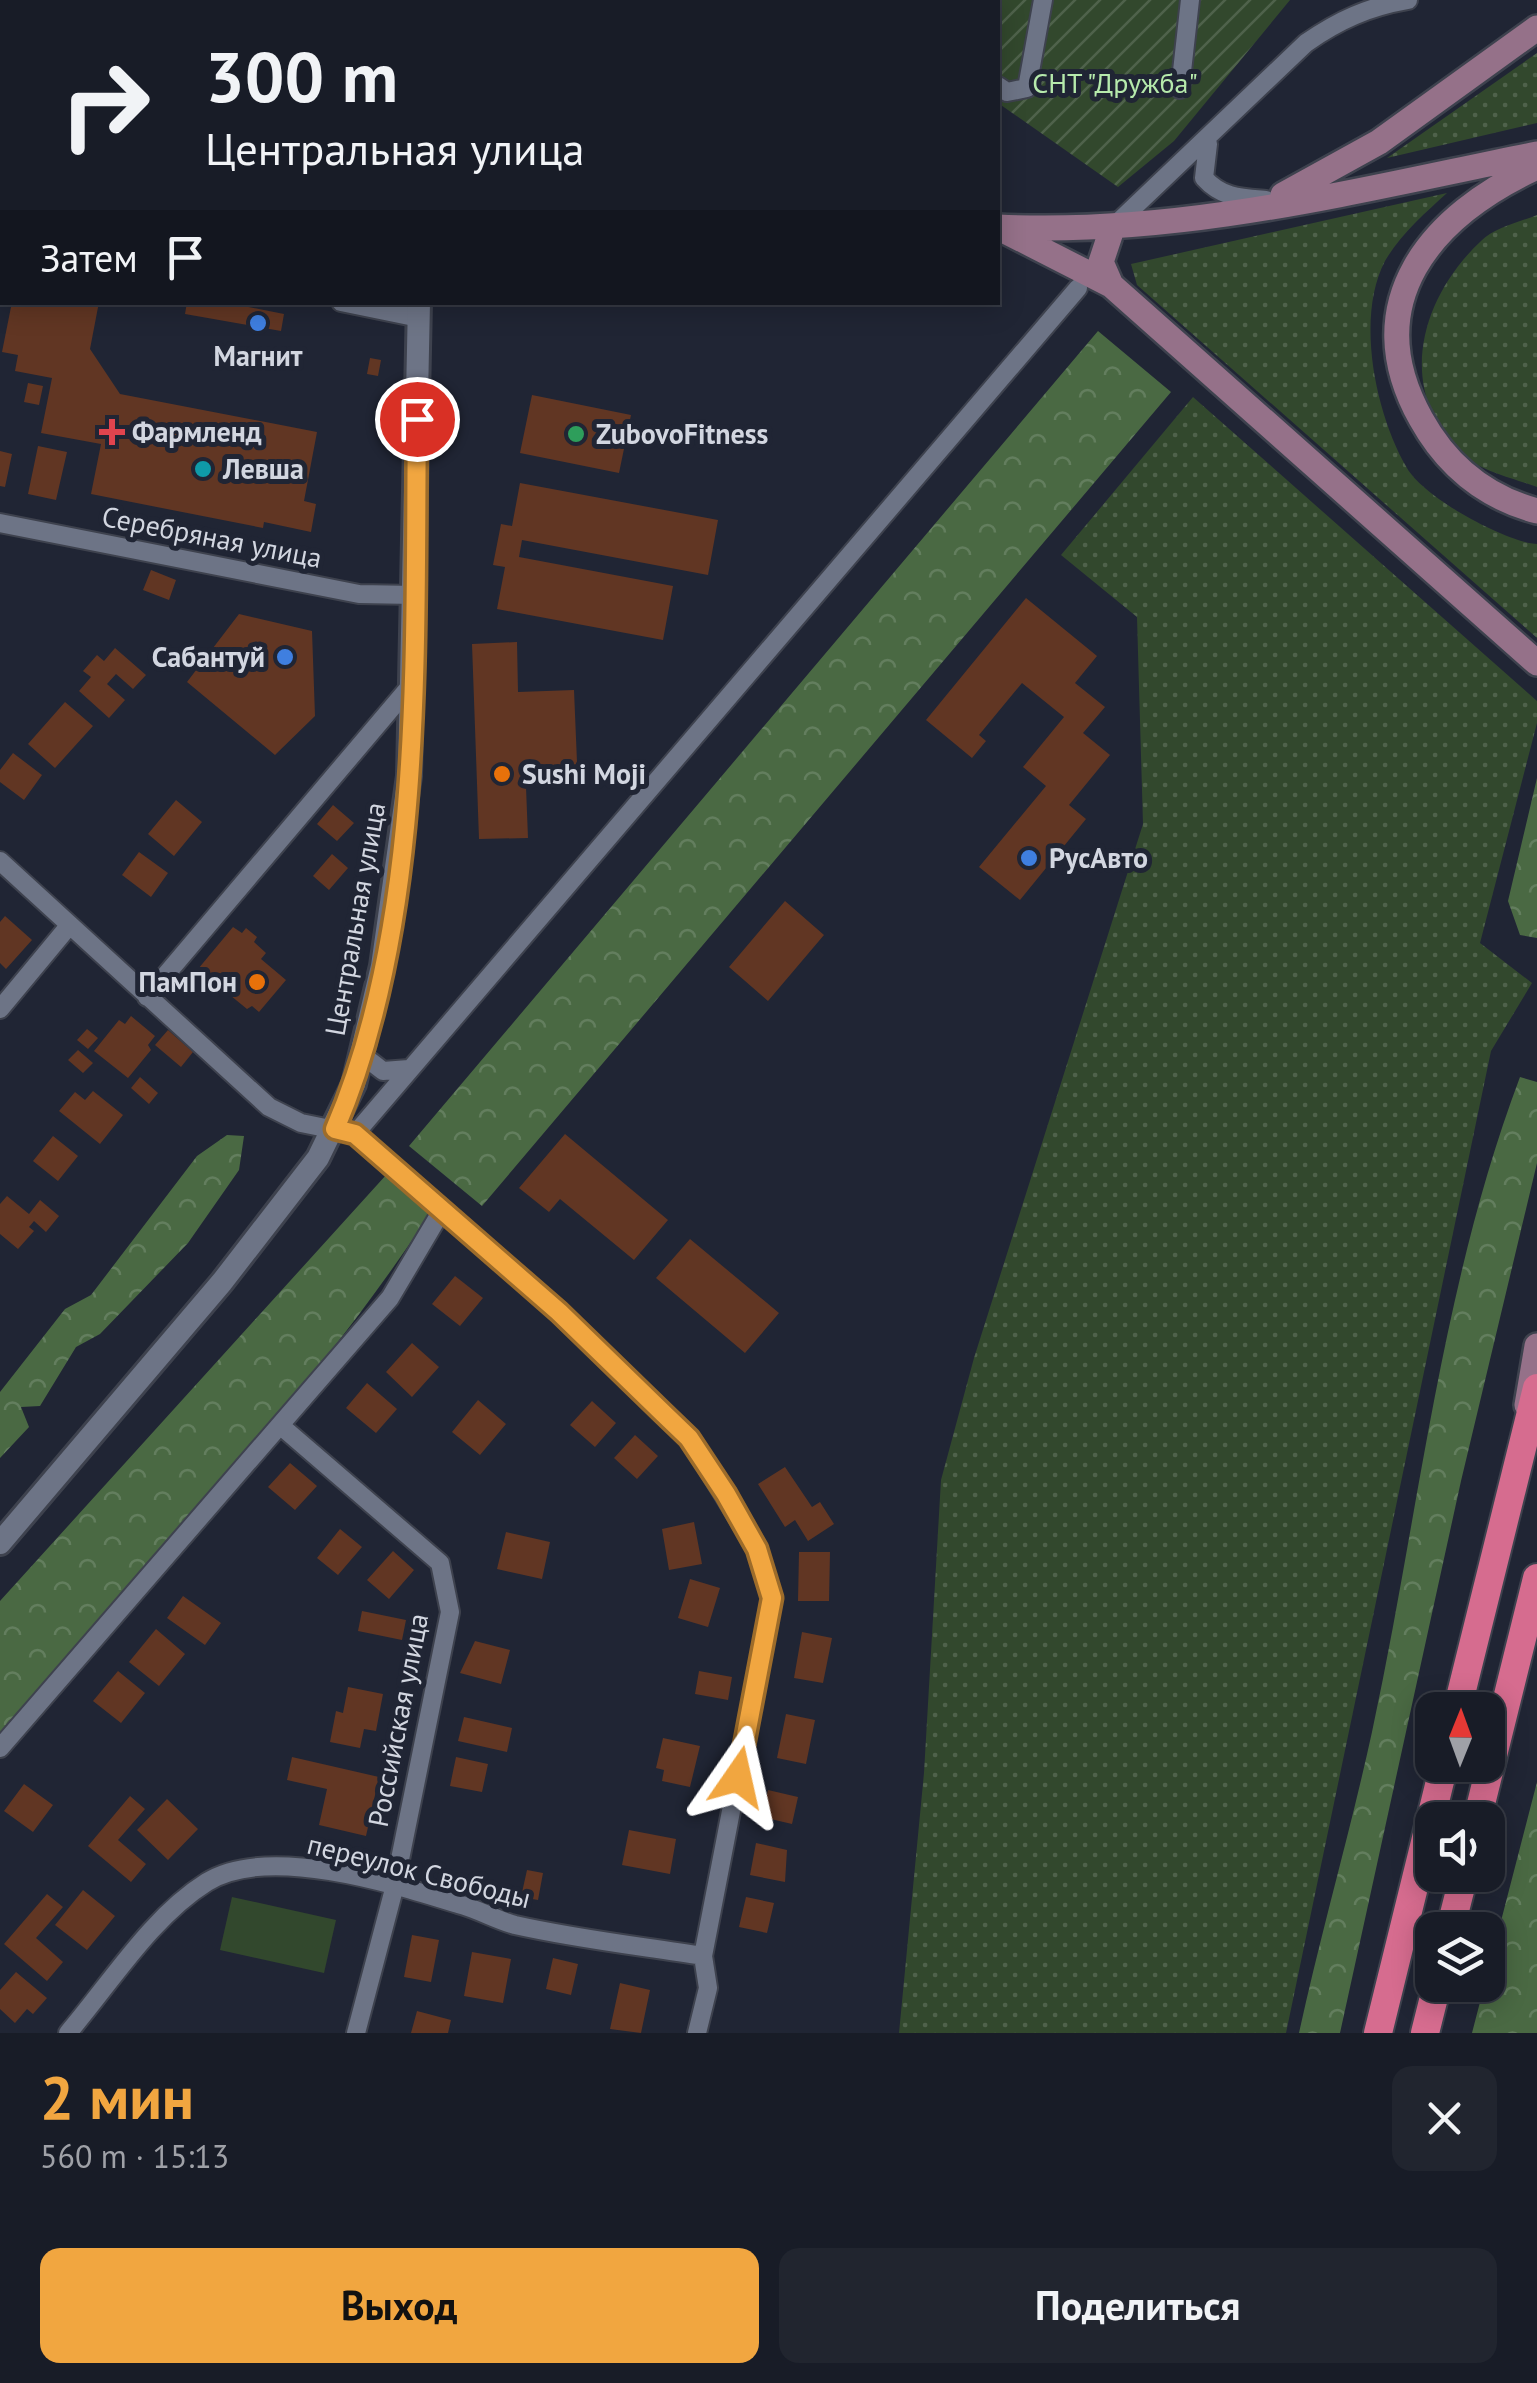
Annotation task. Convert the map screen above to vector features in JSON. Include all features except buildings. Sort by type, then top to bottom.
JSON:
[{"type":"highway","points":[[1462,1692],[1537,1388]]},
{"type":"highway","points":[[1482,1802],[1537,1578]]},
{"type":"highway","points":[[1378,2033],[1440,1782]]},
{"type":"highway","points":[[1425,2033],[1433,2002]]},
{"type":"main road","points":[[1232,216],[1272,200],[1380,142],[1537,28]]},
{"type":"main road","points":[[1000,227],[1112,229],[1232,216],[1537,154]]},
{"type":"main road","points":[[1537,167],[1482,198],[1433,241],[1402,292],[1395,341],[1409,395],[1441,451],[1473,482],[1537,511]]},
{"type":"main road","points":[[1000,228],[1110,286],[1537,663]]},
{"type":"main road","points":[[1110,286],[1101,262],[1112,229]]},
{"type":"main road","points":[[1515,1476],[1537,1346]]},
{"type":"street","points":[[1000,87],[1007,92],[1028,88],[1043,0]]},
{"type":"street","points":[[1180,89],[1190,0]]},
{"type":"street","points":[[1112,229],[1208,141],[1271,75],[1336,22],[1369,7],[1408,0]]},
{"type":"street","points":[[1208,141],[1204,178],[1213,188],[1232,197],[1272,200]]},
{"type":"street","points":[[345,1132],[410,1069],[1078,288]]},
{"type":"street","points":[[370,305],[419,310]]},
{"type":"street","name":"Центральная улица","points":[[0,1544],[222,1282],[318,1158],[345,1132],[401,852],[415,595],[419,310]]},
{"type":"street","name":"Серебряная улица","points":[[0,523],[359,594],[415,595]]},
{"type":"street","points":[[147,997],[412,684]]},
{"type":"street","points":[[0,861],[68,927],[269,1106],[301,1123],[345,1132],[559,1312],[689,1438],[757,1549],[772,1598],[703,1956],[708,1988],[697,2033]]},
{"type":"street","points":[[0,1010],[68,927]]},
{"type":"street","points":[[361,1054],[383,1071],[410,1069]]},
{"type":"street","points":[[0,1748],[390,1298],[440,1212]]},
{"type":"street","name":"Российская улица","points":[[282,1426],[440,1563],[450,1612],[394,1888],[356,2033]]},
{"type":"street","name":"переулок Свободы","points":[[68,2033],[164,1919],[207,1882],[248,1868],[279,1865],[320,1869],[459,1904],[510,1924],[703,1956]]},
{"type":"green space","name":"СНТ \"Дружба\"","points":[[1000,0],[1290,0],[1174,141],[1118,187],[1000,104]]},
{"type":"green space","points":[[1537,53],[1537,123],[1387,158]]},
{"type":"green space","points":[[1447,193],[1413,225],[1385,261],[1371,310],[1373,366],[1386,421],[1416,480],[1466,516],[1505,535],[1537,544],[1537,638],[1137,285],[1131,264]]},
{"type":"green space","points":[[1537,215],[1537,487],[1490,471],[1466,457],[1443,432],[1429,405],[1422,377],[1430,319],[1459,265],[1486,236]]},
{"type":"green space","points":[[1098,331],[1171,392],[482,1206],[409,1146]]},
{"type":"green space","points":[[1193,397],[1537,701],[1537,723],[1480,943],[1532,983],[1491,1051],[1286,2033],[899,2033],[924,1773],[941,1480],[974,1358],[1143,824],[1137,617],[1061,555]]},
{"type":"green space","points":[[1537,778],[1537,938],[1520,935],[1508,901]]},
{"type":"green space","points":[[1520,1077],[1537,1082],[1537,1163],[1461,1481],[1340,2033],[1299,2033],[1372,1732],[1451,1319],[1493,1156]]},
{"type":"green space","points":[[227,1135],[244,1136],[239,1170],[188,1243],[100,1334],[76,1347],[40,1406],[21,1407],[29,1427],[0,1458],[0,1392],[65,1309],[91,1295],[197,1156]]},
{"type":"green space","points":[[387,1174],[429,1215],[278,1417],[0,1733],[0,1601]]},
{"type":"green space","points":[[1537,1782],[1537,2033],[1472,2033],[1480,2002],[1505,2002],[1503,1912]]},
{"type":"green space","points":[[232,1897],[336,1920],[324,1973],[220,1950]]},
{"type":"place","name":"Магнит","points":[[258,323]]},
{"type":"place","name":"Фармленд","points":[[112,432]]},
{"type":"place","name":"ZubovoFitness","points":[[576,434]]},
{"type":"place","name":"Левша","points":[[203,469]]},
{"type":"place","name":"Сабантуй","points":[[285,657]]},
{"type":"place","name":"Sushi Moji","points":[[502,774]]},
{"type":"place","name":"РусАвто","points":[[1029,858]]},
{"type":"place","name":"ПамПон","points":[[257,982]]},
{"type":"route","points":[[417,419],[409,776],[401,852],[382,966],[354,1084],[335,1129],[355,1134],[559,1312],[689,1438],[726,1494],[757,1549],[772,1598],[738,1777]]}]
